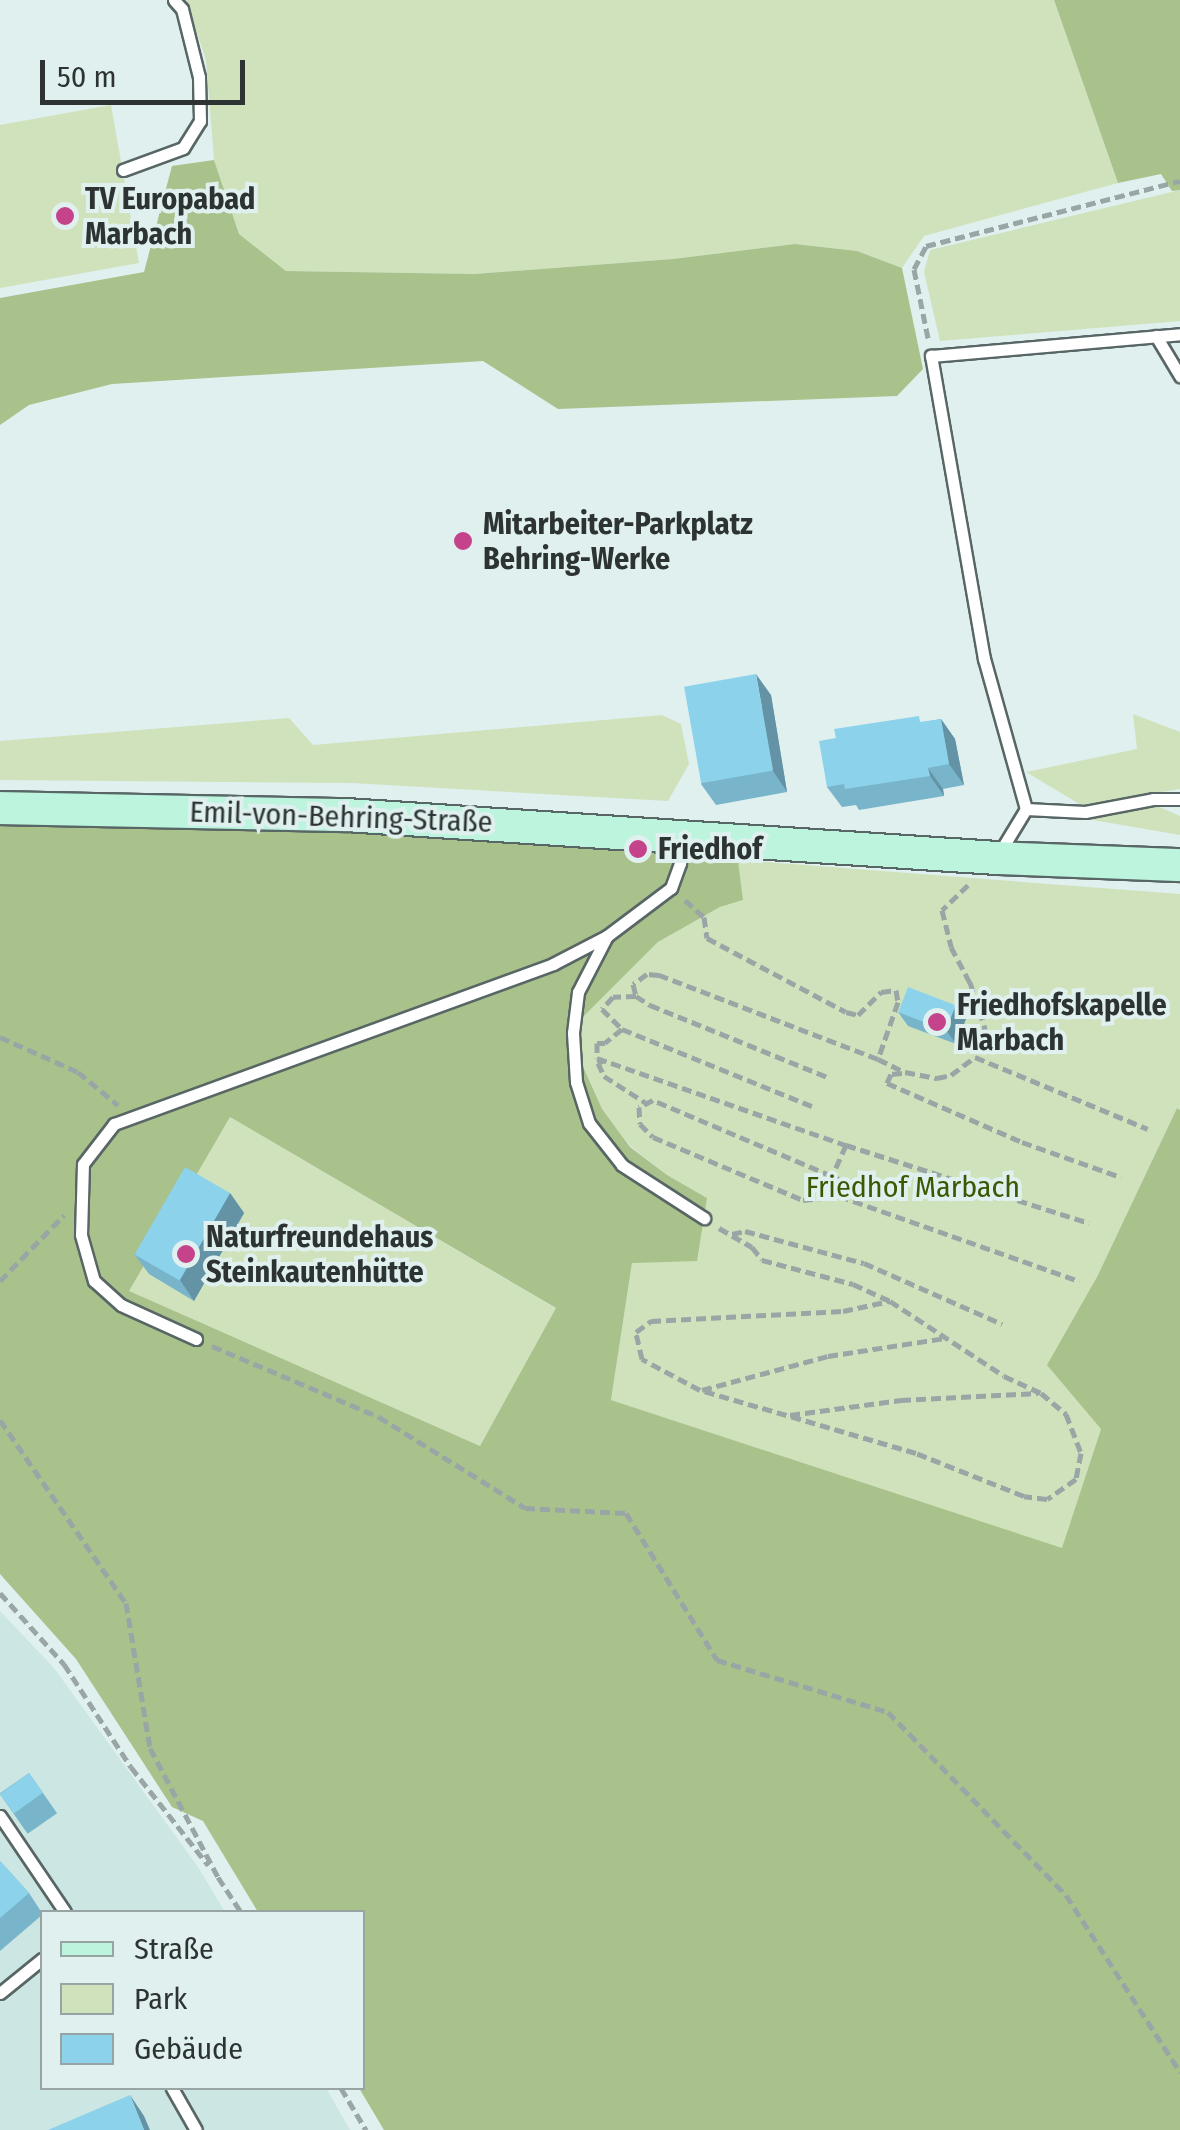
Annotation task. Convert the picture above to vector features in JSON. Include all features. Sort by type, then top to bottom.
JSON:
[{"type":"main road","name":"Emil-von-Behring-Straße","points":[[0,808],[346,814],[996,858],[1180,865]]},
{"type":"lane","points":[[122,170],[183,148],[200,122],[199,77],[182,9],[174,0]]},
{"type":"lane","points":[[996,858],[1026,809],[984,659],[931,356],[1180,334]]},
{"type":"lane","points":[[1156,336],[1180,376]]},
{"type":"lane","points":[[1026,809],[1085,812],[1153,799],[1180,799]]},
{"type":"lane","points":[[196,1339],[120,1305],[94,1282],[81,1235],[83,1164],[114,1124],[553,964],[606,936],[671,888],[680,864],[681,834]]},
{"type":"lane","points":[[606,936],[578,992],[573,1033],[576,1082],[590,1123],[622,1165],[704,1218]]},
{"type":"lane","points":[[0,1816],[64,1910]]},
{"type":"lane","points":[[0,1993],[40,1961]]},
{"type":"lane","points":[[173,2090],[196,2130]]},
{"type":"path","points":[[931,356],[914,269],[926,246],[1180,181]]},
{"type":"path","points":[[980,1059],[988,1044],[984,1025],[970,982],[950,947],[942,910],[996,858]]},
{"type":"path","points":[[671,888],[704,917],[707,938],[846,1012],[858,1015],[881,992],[896,990],[898,1002],[878,1059]]},
{"type":"path","points":[[636,996],[633,984],[639,977],[659,974],[904,1072]]},
{"type":"path","points":[[812,1106],[622,1029],[608,1020],[603,1003],[613,997],[636,996],[830,1078]]},
{"type":"path","points":[[622,1029],[622,1034],[594,1047],[597,1058],[1089,1223]]},
{"type":"path","points":[[0,1037],[78,1072],[132,1116]]},
{"type":"path","points":[[1121,1177],[1022,1142],[887,1083],[890,1074],[904,1072],[944,1078],[967,1060],[980,1059],[1148,1129]]},
{"type":"path","points":[[604,1060],[598,1063],[604,1076],[646,1102]]},
{"type":"path","points":[[840,1196],[846,1182],[653,1100],[639,1107],[640,1124],[654,1138],[803,1200],[840,1196],[1080,1281]]},
{"type":"path","points":[[832,1176],[846,1144]]},
{"type":"path","points":[[0,1281],[80,1198]]},
{"type":"path","points":[[704,1218],[752,1247],[762,1260],[853,1284],[890,1301],[1004,1376],[1041,1393],[1066,1414],[1082,1453],[1076,1479],[1047,1499],[1024,1496],[916,1453],[700,1390],[642,1359],[636,1332],[651,1321],[842,1311],[890,1301]]},
{"type":"path","points":[[730,1235],[745,1231],[864,1263],[1002,1324]]},
{"type":"path","points":[[700,1390],[828,1356],[948,1338]]},
{"type":"path","points":[[196,1339],[379,1417],[525,1508],[626,1514],[717,1660],[888,1712],[1066,1895],[1180,2072]]},
{"type":"path","points":[[787,1416],[902,1400],[1041,1393]]},
{"type":"path","points":[[0,1420],[126,1603],[150,1748],[218,1877]]},
{"type":"path","points":[[0,1593],[64,1664],[132,1767],[240,1910]]},
{"type":"path","points":[[343,2090],[366,2130]]},
{"type":"shaded area","points":[[0,1611],[54,1668],[198,1867],[224,1910],[40,1910],[40,2090],[327,2090],[350,2130],[0,2130]]},
{"type":"green space","points":[[186,0],[1054,0],[1118,183],[924,236],[902,268],[857,251],[795,244],[673,259],[474,274],[286,271],[239,234],[214,160],[206,60]]},
{"type":"green space","points":[[1054,0],[1180,0],[1180,190],[1172,191],[1161,174],[1118,183]]},
{"type":"green space","name":"TV Europabad Marbach","points":[[111,105],[139,263],[0,288],[0,125]]},
{"type":"green space","points":[[214,160],[239,234],[286,271],[474,274],[673,259],[795,244],[857,251],[902,268],[923,369],[897,396],[558,409],[483,361],[112,384],[29,405],[0,425],[0,298],[144,272],[172,166]]},
{"type":"green space","points":[[1180,190],[1180,321],[940,341],[924,272],[930,250]]},
{"type":"green space","points":[[1133,714],[1180,732],[1180,789],[1081,805],[1026,772],[1137,749]]},
{"type":"green space","points":[[662,715],[681,724],[689,764],[668,801],[352,783],[0,780],[0,741],[289,718],[313,745]]},
{"type":"green space","points":[[1155,805],[1180,816],[1180,835],[1087,819]]},
{"type":"green space","points":[[0,819],[229,819],[738,860],[743,900],[720,907],[658,942],[581,1019],[580,1060],[602,1109],[630,1147],[707,1198],[697,1261],[632,1263],[611,1400],[1062,1548],[1101,1429],[1047,1365],[1097,1277],[1177,1108],[1180,1110],[1180,2130],[384,2130],[360,2090],[365,2090],[365,1910],[257,1910],[203,1821],[172,1807],[76,1659],[0,1574]],"holes":[[[230,1117],[556,1308],[480,1446],[129,1291]]]},
{"type":"green space","name":"Friedhof Marbach","points":[[738,860],[1180,894],[1180,1110],[1177,1108],[1097,1277],[1101,1429],[1062,1549],[611,1400],[632,1263],[707,1198],[667,1175],[630,1146],[601,1109],[580,1060],[581,1019],[658,942],[720,907],[743,900]]},
{"type":"green space","points":[[230,1117],[557,1309],[480,1446],[128,1291]]},
{"type":"building","points":[[756,674],[773,771],[701,783],[684,687]]},
{"type":"building","points":[[919,716],[920,722],[941,719],[949,764],[928,768],[930,776],[845,789],[844,784],[827,787],[819,741],[836,738],[834,729]]},
{"type":"building","points":[[908,987],[956,1005],[946,1030],[898,1012]]},
{"type":"building","points":[[185,1167],[230,1193],[180,1280],[134,1254]]},
{"type":"building","points":[[29,1773],[43,1792],[14,1814],[0,1794]]},
{"type":"building","points":[[0,1861],[29,1893],[0,1918]]},
{"type":"building","points":[[130,2095],[144,2130],[48,2130]]},
{"type":"place","name":"TV Europabad Marbach","points":[[65,216]]},
{"type":"place","name":"Mitarbeiter-Parkplatz Behring-Werke","points":[[463,541]]},
{"type":"place","name":"Friedhof","points":[[638,849]]},
{"type":"place","name":"Friedhofskapelle Marbach","points":[[937,1022]]},
{"type":"place","name":"Naturfreundehaus Steinkautenhütte","points":[[186,1254]]}]
